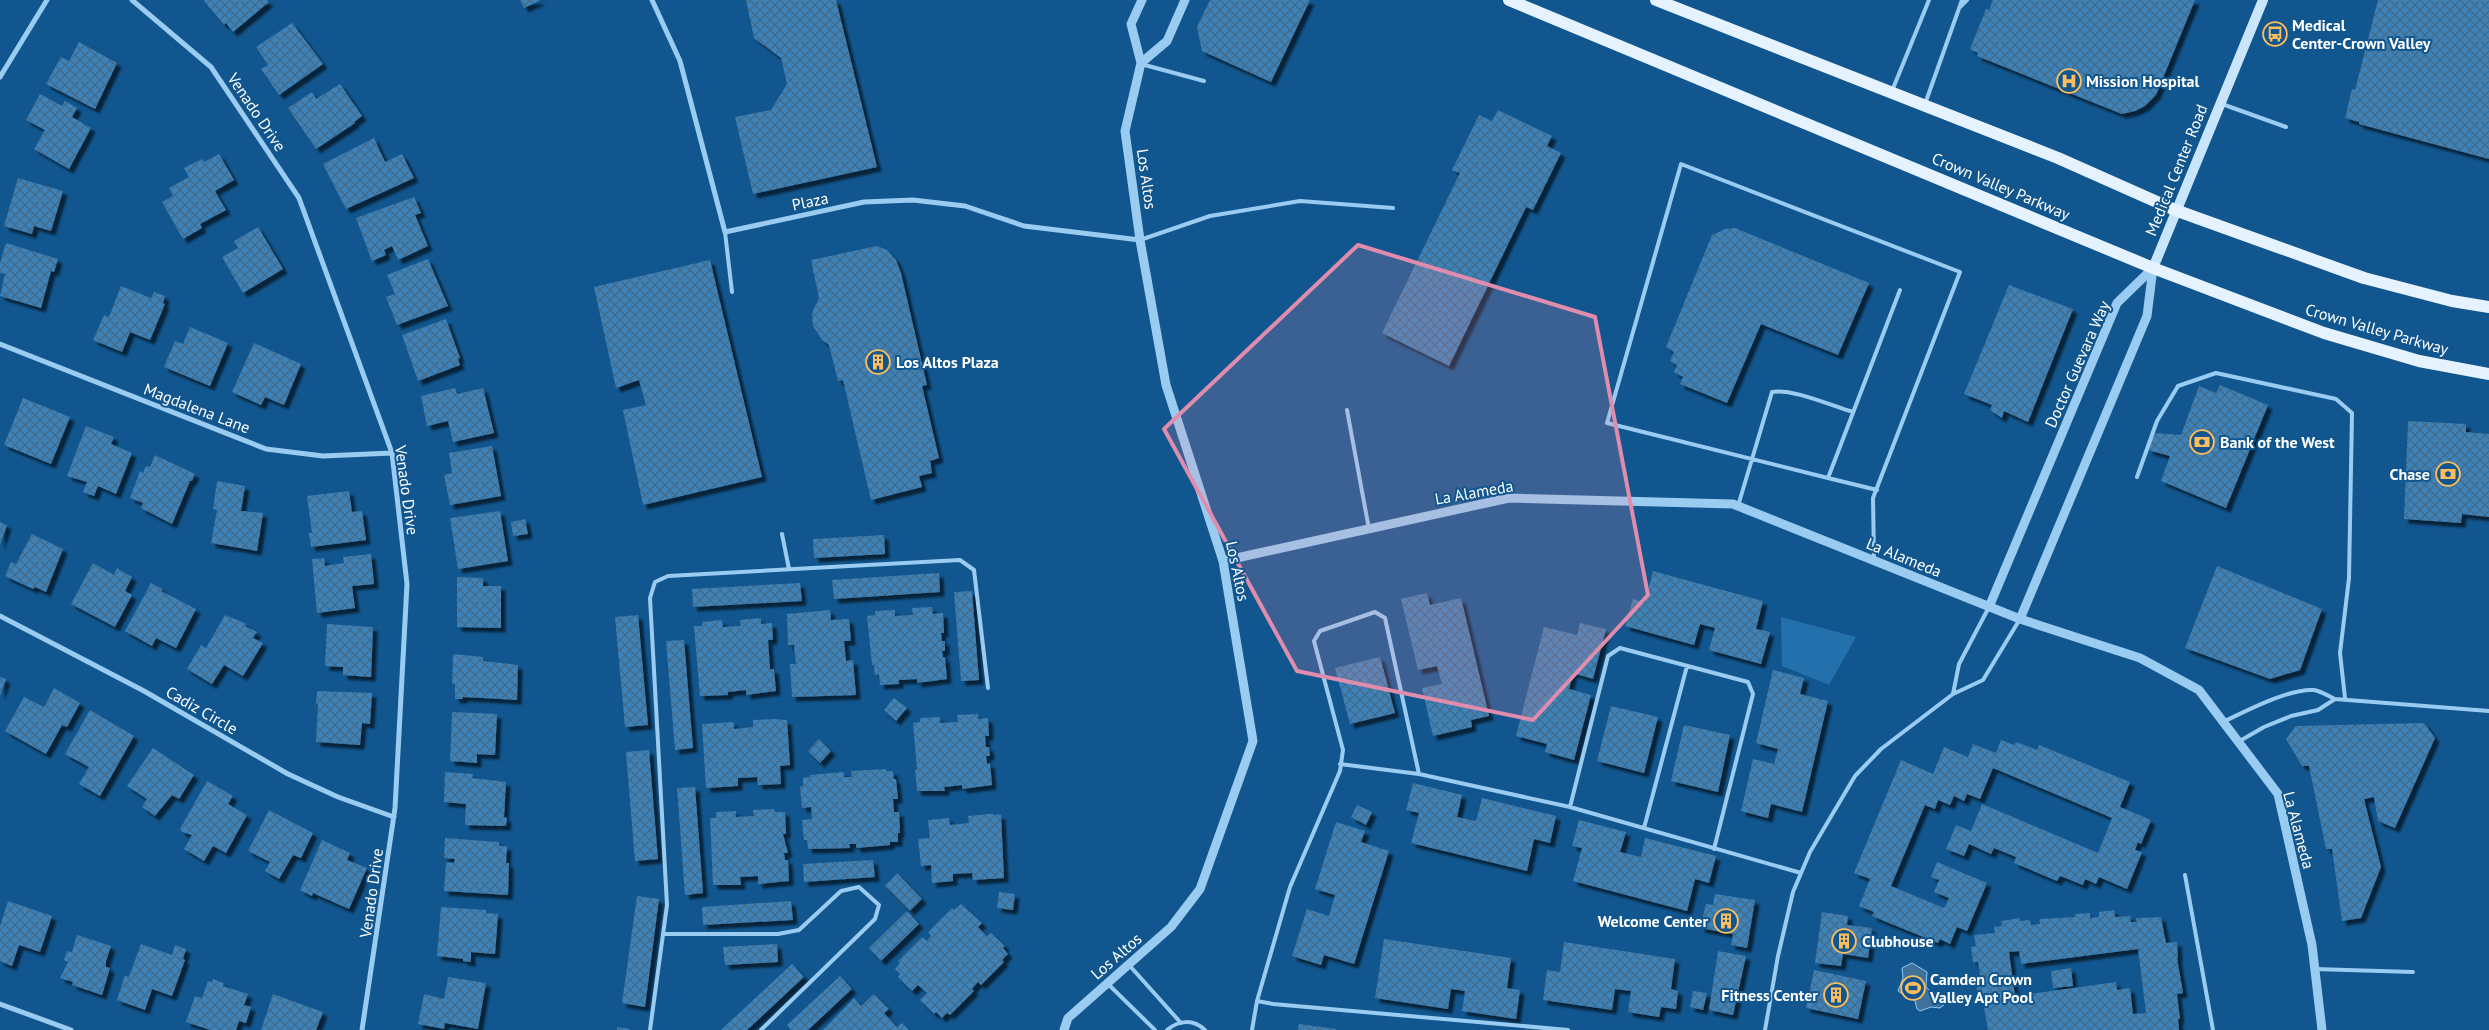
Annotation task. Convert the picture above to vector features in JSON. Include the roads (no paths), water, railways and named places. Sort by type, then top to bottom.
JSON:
[{"type":"main road","name":"Crown Valley Parkway","points":[[1509,0],[2153,268],[2324,333],[2419,361],[2489,374]]},
{"type":"main road","points":[[1656,0],[2058,158],[2175,210],[2364,278],[2452,301],[2489,307]]},
{"type":"main road","name":"Medical Center Road","points":[[2153,268],[2175,210],[2263,0]]},
{"type":"street","points":[[0,77],[48,0]]},
{"type":"street","name":"Venado Drive","points":[[132,0],[211,66],[300,198],[392,452],[407,584],[394,817],[362,1030]]},
{"type":"street","points":[[652,0],[680,61],[725,232]]},
{"type":"street","name":"Los Altos","points":[[1064,1030],[1068,1018],[1171,927],[1200,889],[1253,741],[1223,561],[1166,385],[1140,240],[1125,131],[1140,63],[1131,24],[1142,0]]},
{"type":"street","points":[[1140,63],[1167,41],[1185,0]]},
{"type":"street","name":"Plaza","points":[[725,232],[864,202],[913,200],[965,206],[1024,226],[1140,240]]},
{"type":"street","points":[[2020,619],[2147,316],[2153,268]]},
{"type":"street","name":"Doctor Guevara Way","points":[[1989,607],[2118,303],[2153,268]]},
{"type":"street","name":"Magdalena Lane","points":[[0,344],[266,449],[323,456],[392,452]]},
{"type":"street","name":"La Alameda","points":[[1223,561],[1509,498],[1733,504],[2020,619],[2140,658],[2199,690],[2278,794],[2312,945],[2322,1030]]},
{"type":"street","name":"Cadiz Circle","points":[[0,616],[144,691],[288,774],[338,797],[394,817]]},
{"type":"street","points":[[0,1004],[71,1030]]},
{"type":"lane","points":[[1891,93],[1929,0]]},
{"type":"lane","points":[[1924,106],[1962,0]]},
{"type":"lane","points":[[1959,9],[1967,0]]},
{"type":"lane","points":[[1140,63],[1204,81]]},
{"type":"lane","points":[[2220,103],[2286,127]]},
{"type":"lane","points":[[1874,561],[1874,498],[1960,272],[1681,164],[1607,423],[1877,490]]},
{"type":"lane","points":[[1140,240],[1210,216],[1300,201],[1393,208]]},
{"type":"lane","points":[[725,232],[732,292]]},
{"type":"lane","points":[[1828,478],[1900,290]]},
{"type":"lane","points":[[2138,477],[2157,421],[2178,386],[2216,373],[2336,399],[2352,413],[2349,578],[2340,653],[2344,698]]},
{"type":"lane","points":[[1738,506],[1772,392],[1780,390],[1853,412]]},
{"type":"lane","points":[[1347,410],[1369,529]]},
{"type":"lane","points":[[782,534],[789,569]]},
{"type":"lane","points":[[650,1030],[667,905],[650,598],[655,582],[668,576],[960,560],[974,570],[988,688]]},
{"type":"lane","points":[[1953,694],[1959,664],[1989,607]]},
{"type":"lane","points":[[1252,1030],[1257,1001],[1290,887],[1340,771],[1343,750],[1314,641],[1320,630],[1375,612],[1385,618],[1419,774]]},
{"type":"lane","points":[[1765,1030],[1778,956],[1794,892],[1810,852],[1855,776],[1881,749],[1953,694],[1984,680],[2020,619]]},
{"type":"lane","points":[[1570,807],[1608,656],[1620,648],[1748,682],[1754,694],[1714,849]]},
{"type":"lane","points":[[1644,828],[1687,666]]},
{"type":"lane","points":[[2223,722],[2256,706],[2289,694],[2314,690],[2336,699]]},
{"type":"lane","points":[[2238,742],[2264,726],[2291,716],[2318,710],[2336,699],[2344,698],[2489,711]]},
{"type":"lane","points":[[1340,764],[1419,774],[1570,807],[1801,873]]},
{"type":"lane","points":[[2184,875],[2213,1030]]},
{"type":"lane","points":[[663,934],[778,934],[799,930],[841,891],[859,887],[870,896],[879,905],[875,919],[761,1030]]},
{"type":"lane","points":[[1128,965],[1181,1023]]},
{"type":"lane","points":[[2314,969],[2413,972]]},
{"type":"lane","points":[[1107,983],[1155,1030]]},
{"type":"lane","points":[[1257,1001],[1273,1004],[1568,1030]]},
{"type":"lane","points":[[1168,1030],[1175,1024],[1188,1021],[1200,1025],[1204,1030]]},
{"type":"place","name":"Medical Center-Crown Valley","points":[[2275,34]]},
{"type":"place","name":"Mission Hospital","points":[[2069,81]]},
{"type":"place","name":"Los Altos Plaza","points":[[878,362]]},
{"type":"place","name":"Bank of the West","points":[[2202,442]]},
{"type":"place","name":"Chase","points":[[2448,474]]},
{"type":"place","name":"Welcome Center","points":[[1726,921]]},
{"type":"place","name":"Clubhouse","points":[[1844,941]]},
{"type":"place","name":"Camden Crown Valley Apt Pool","points":[[1913,988]]},
{"type":"place","name":"Fitness Center","points":[[1836,995]]}]
